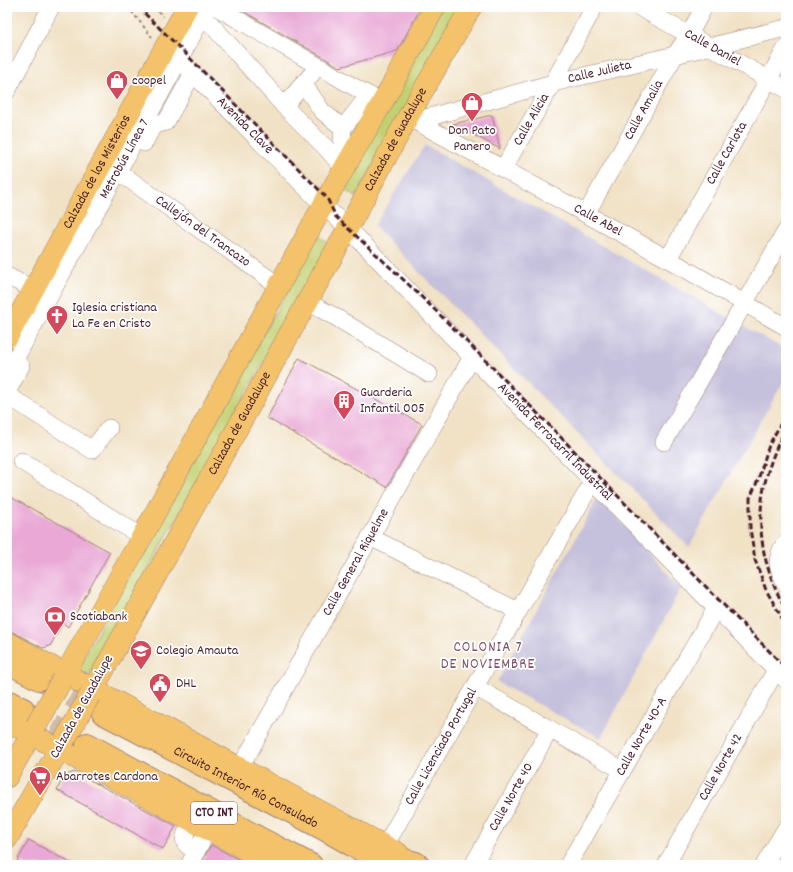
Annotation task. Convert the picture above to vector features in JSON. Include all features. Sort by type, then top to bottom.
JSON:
[{"type":"highway","points":[[7,662],[39,679]]},
{"type":"highway","name":"Circuito Interior Río Consulado","points":[[104,713],[352,845],[386,856]]},
{"type":"highway","name":"CTO INT","points":[[87,744],[311,865]]},
{"type":"highway","points":[[352,845],[418,864]]},
{"type":"main road","name":"Calzada de los Misterios","points":[[7,338],[34,290],[177,59],[187,7]]},
{"type":"main road","points":[[7,777],[142,537],[344,169],[376,99],[434,7]]},
{"type":"main road","name":"Calzada de Guadalupe","points":[[7,839],[91,692],[348,228],[411,119],[471,7]]},
{"type":"main road","name":"CTO INT","points":[[7,642],[63,677],[240,768],[386,856],[418,864]]},
{"type":"main road","name":"CTO INT","points":[[12,710],[34,731],[274,865]]},
{"type":"street","points":[[7,91],[51,7]]},
{"type":"street","name":"Calle Alicia","points":[[503,169],[594,7]]},
{"type":"street","name":"Calle Daniel","points":[[639,7],[786,89]]},
{"type":"street","name":"Calle Amalia","points":[[586,214],[675,55],[689,35],[704,7]]},
{"type":"street","points":[[214,11],[319,66],[376,99],[343,128],[326,148]]},
{"type":"street","points":[[214,11],[284,106],[326,148],[344,169]]},
{"type":"street","name":"Calzada de los Misterios","points":[[7,394],[153,126],[166,122],[177,59],[214,11]]},
{"type":"street","name":"Calle Julieta","points":[[411,119],[552,83],[786,28]]},
{"type":"street","name":"Calle Carlota","points":[[668,259],[786,48]]},
{"type":"street","name":"Avenida Clave","points":[[177,59],[323,205]]},
{"type":"street","name":"Metrobús Línea 7","points":[[7,374],[177,59]]},
{"type":"street","points":[[284,106],[319,66]]},
{"type":"street","points":[[303,83],[322,111],[343,128]]},
{"type":"street","name":"Calle Abel","points":[[411,119],[668,259],[786,327]]},
{"type":"street","points":[[343,128],[342,142],[344,169]]},
{"type":"street","name":"Callejón del Trancazo","points":[[126,177],[279,286]]},
{"type":"street","name":"Avenida Ferrocarril Industrial","points":[[323,205],[348,228],[781,675]]},
{"type":"street","points":[[664,442],[786,231]]},
{"type":"street","points":[[7,276],[34,290]]},
{"type":"street","points":[[307,302],[429,374]]},
{"type":"street","name":"Calle General Riquelme","points":[[240,768],[472,357]]},
{"type":"street","points":[[7,394],[92,450],[109,428]]},
{"type":"street","points":[[21,461],[142,537]]},
{"type":"street","name":"Calle Licenciado Portugal","points":[[386,856],[475,687],[593,482]]},
{"type":"street","points":[[370,537],[518,611]]},
{"type":"street","points":[[786,543],[780,553],[778,565],[786,585]]},
{"type":"street","name":"Calle Norte 40-A","points":[[568,865],[716,608]]},
{"type":"street","name":"Calle Norte 42","points":[[666,865],[781,675]]},
{"type":"street","points":[[475,687],[622,770]]},
{"type":"street","name":"Calle Norte 40","points":[[473,865],[550,729]]},
{"type":"street","points":[[764,865],[786,828]]},
{"type":"street","points":[[192,858],[208,829]]},
{"type":"street","points":[[186,833],[184,842],[192,858]]},
{"type":"path","points":[[128,7],[177,59]]},
{"type":"shaded area","points":[[425,145],[786,350],[786,377],[689,547],[374,226]]},
{"type":"shaded area","points":[[598,497],[681,588],[601,738],[497,682]]},
{"type":"green space","points":[[442,7],[462,7],[356,197],[340,187]]},
{"type":"green space","points":[[318,235],[329,244],[88,678],[76,671]]},
{"type":"building","points":[[236,7],[421,7],[397,51],[340,67]]},
{"type":"building","points":[[492,115],[500,149],[453,124]]},
{"type":"building","name":"Guarderia Infantil 005","points":[[299,358],[422,424],[387,487],[267,418]]},
{"type":"building","points":[[7,495],[110,552],[68,627],[63,623],[50,646],[43,648],[7,629]]},
{"type":"building","points":[[75,772],[176,826],[163,849],[57,790],[62,780],[69,774]]},
{"type":"building","points":[[29,840],[74,865],[27,865],[17,861]]},
{"type":"building","points":[[211,845],[249,865],[200,865]]},
{"type":"tunnel","points":[[41,680],[102,713]]},
{"type":"tunnel","points":[[24,710],[85,743]]},
{"type":"railway","points":[[138,7],[327,198],[336,217],[415,291],[485,360],[786,668]]},
{"type":"railway","points":[[786,414],[769,445],[758,480],[750,498],[750,528],[755,560],[766,590],[786,623]]},
{"type":"railway","points":[[786,428],[768,471],[764,486],[761,516],[763,547],[771,578],[786,607]]},
{"type":"place","name":"coopel","points":[[117,100]]},
{"type":"place","name":"Don Pato Panero","points":[[472,122]]},
{"type":"place","name":"Iglesia cristiana La Fe en Cristo","points":[[57,336]]},
{"type":"place","name":"Guarderia Infantil 005","points":[[344,420]]},
{"type":"place","name":"Scotiabank","points":[[55,636]]},
{"type":"place","name":"Colegio Amauta","points":[[141,670]]},
{"type":"place","name":"DHL","points":[[160,704]]},
{"type":"place","name":"Abarrotes Cardona","points":[[40,796]]},
{"type":"district","name":"COLONIA 7 DE NOVIEMBRE","points":[[488,656]]}]
